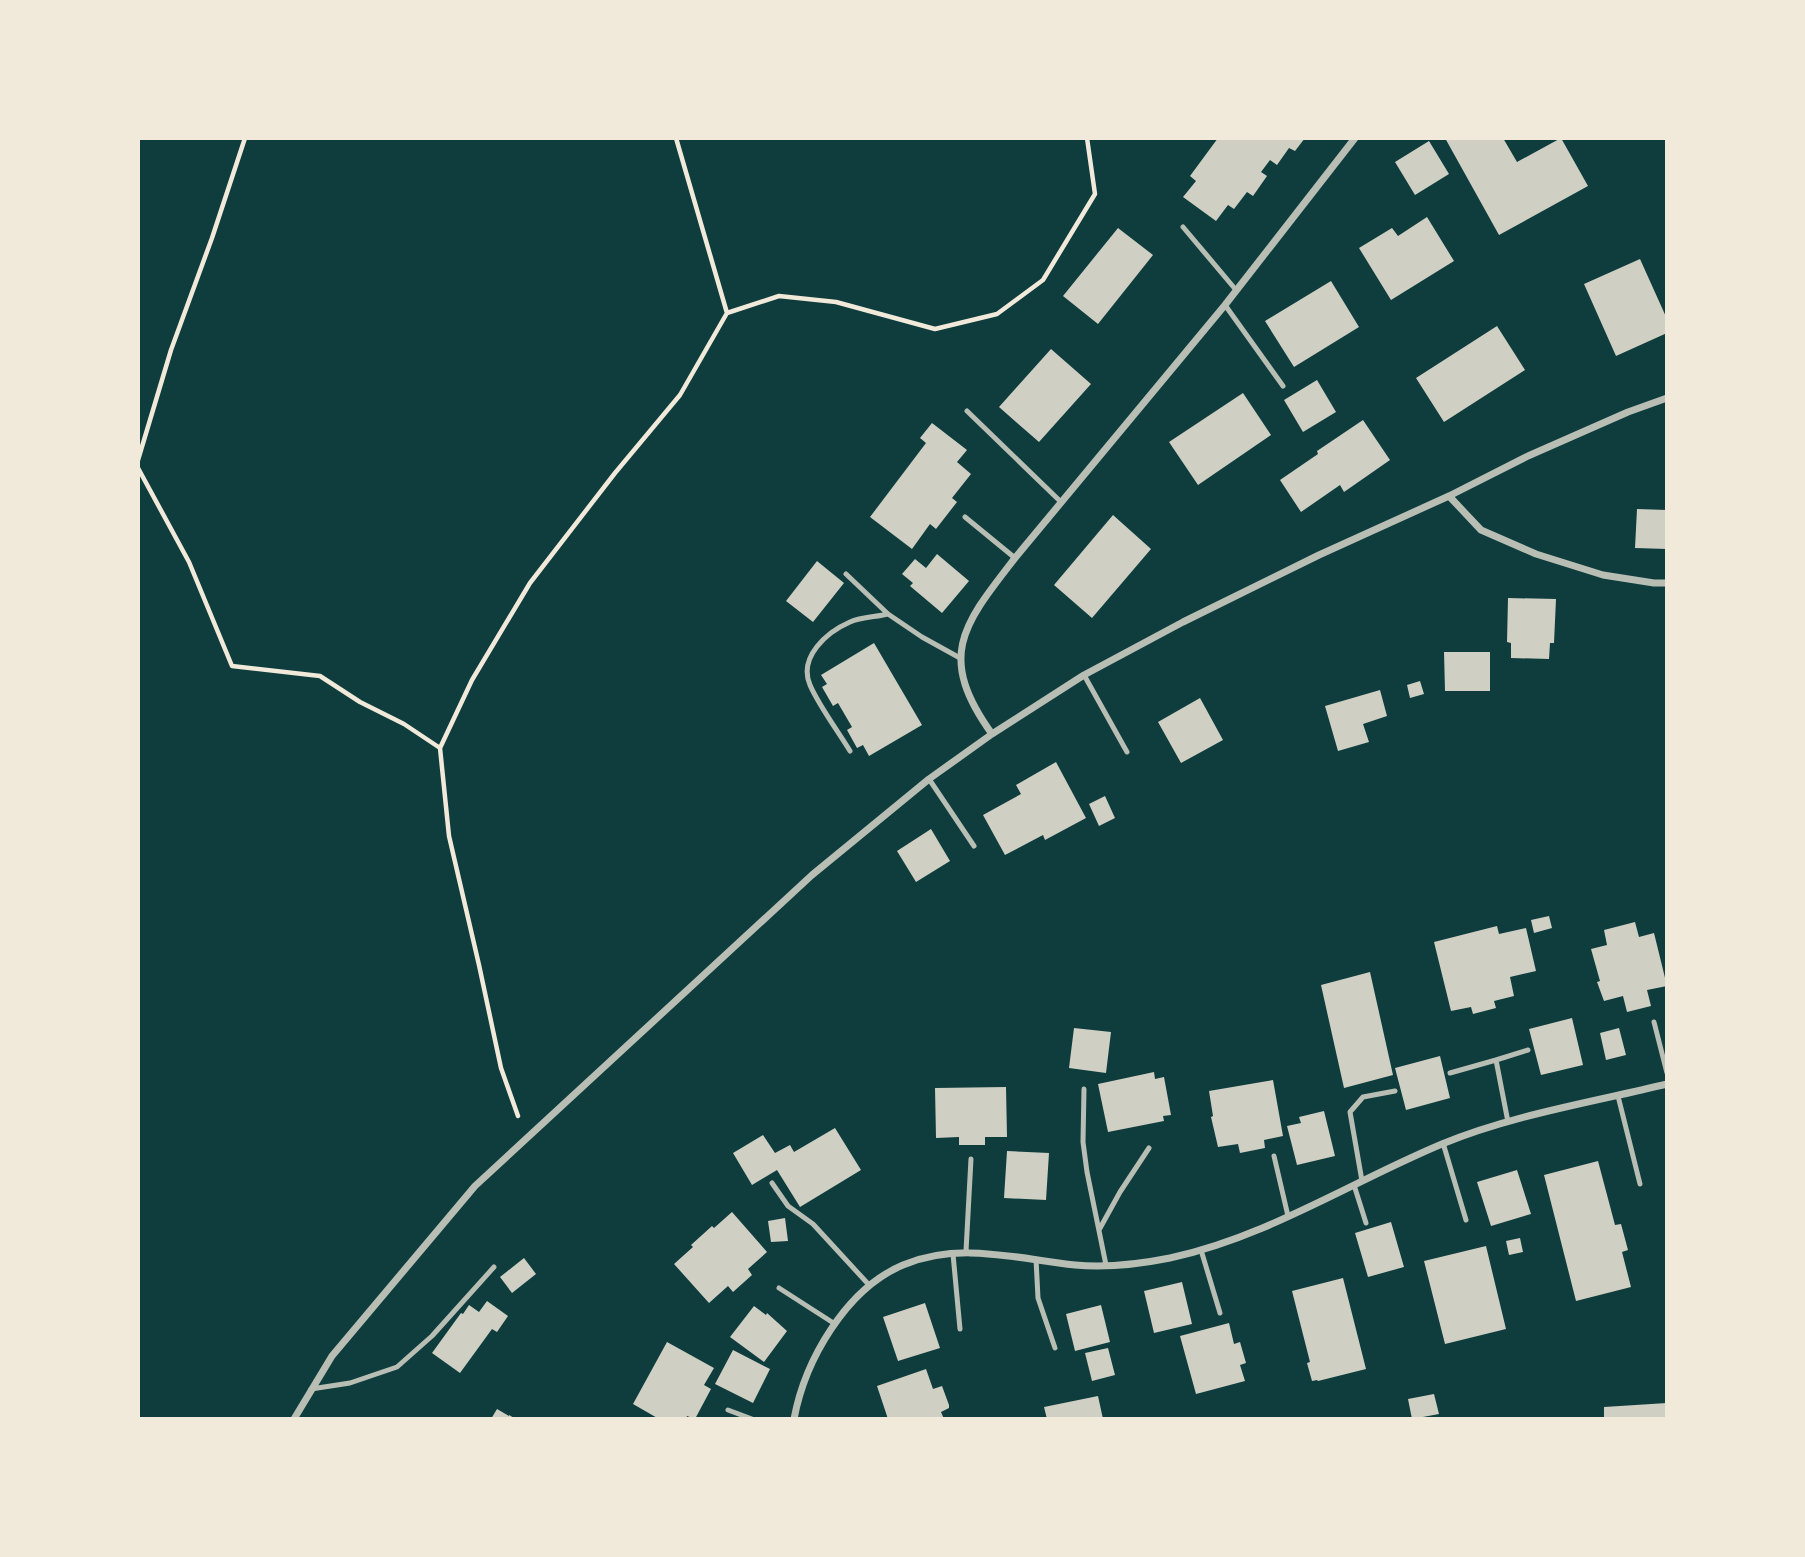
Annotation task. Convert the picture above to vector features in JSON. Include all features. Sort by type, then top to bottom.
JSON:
[{"type":"street","points":[[992,734],[972,701],[963,679],[960,658],[964,635],[978,609],[1015,558],[1225,305],[1355,138]]},
{"type":"street","points":[[294,1419],[332,1356],[475,1186],[811,875],[929,779],[992,734],[1084,675],[1196,615],[1528,456],[1667,398]]},
{"type":"street","points":[[1449,496],[1481,530],[1536,554],[1602,575],[1667,583]]},
{"type":"street","points":[[794,1419],[805,1378],[835,1324],[870,1286],[902,1265],[966,1251],[1078,1265],[1119,1265],[1168,1258],[1242,1236],[1443,1143],[1508,1122],[1667,1084]]},
{"type":"lane","points":[[1183,227],[1237,290]]},
{"type":"lane","points":[[1225,305],[1283,386]]},
{"type":"lane","points":[[967,411],[1061,502]]},
{"type":"lane","points":[[965,517],[1015,558]]},
{"type":"lane","points":[[846,574],[888,614],[960,658]]},
{"type":"lane","points":[[850,751],[809,683],[807,665],[816,646],[828,634],[852,621],[888,614]]},
{"type":"lane","points":[[1084,675],[1127,752]]},
{"type":"lane","points":[[929,779],[974,846]]},
{"type":"lane","points":[[1654,1022],[1667,1073]]},
{"type":"lane","points":[[1450,1073],[1528,1051]]},
{"type":"lane","points":[[1496,1060],[1508,1122]]},
{"type":"lane","points":[[1084,1088],[1083,1142],[1106,1265]]},
{"type":"lane","points":[[1366,1223],[1358,1183],[1350,1112],[1363,1097],[1395,1091]]},
{"type":"lane","points":[[1618,1096],[1640,1184]]},
{"type":"lane","points":[[1443,1143],[1466,1220]]},
{"type":"lane","points":[[1099,1230],[1149,1148]]},
{"type":"lane","points":[[1274,1156],[1288,1216]]},
{"type":"lane","points":[[966,1251],[971,1159]]},
{"type":"lane","points":[[772,1183],[788,1206],[813,1224],[870,1286]]},
{"type":"lane","points":[[1201,1250],[1220,1313]]},
{"type":"lane","points":[[953,1254],[960,1329]]},
{"type":"lane","points":[[1036,1259],[1038,1298],[1055,1348]]},
{"type":"lane","points":[[311,1389],[350,1383],[397,1367],[432,1336],[494,1267]]},
{"type":"lane","points":[[779,1288],[835,1324]]},
{"type":"lane","points":[[728,1410],[752,1419]]},
{"type":"path","points":[[138,460],[171,350],[245,138]]},
{"type":"path","points":[[676,138],[727,313]]},
{"type":"path","points":[[526,1138],[501,1068],[449,836],[440,748],[472,680],[530,583],[615,473],[680,395],[727,313],[779,296],[836,302],[935,329],[997,314],[1043,280],[1094,194],[1087,138]]},
{"type":"path","points":[[138,468],[189,562],[232,666],[320,676],[440,748]]},
{"type":"building","points":[[1218,138],[1305,138],[1295,151],[1289,148],[1277,165],[1270,160],[1261,172],[1267,176],[1253,196],[1247,192],[1234,209],[1228,205],[1216,221],[1183,197],[1196,181],[1190,176]]},
{"type":"building","points":[[1445,138],[1503,138],[1517,162],[1561,138],[1588,186],[1499,235]]},
{"type":"building","points":[[1429,141],[1449,174],[1415,195],[1395,162]]},
{"type":"building","points":[[1427,217],[1454,261],[1391,300],[1359,248],[1392,228],[1398,236]]},
{"type":"building","points":[[1118,228],[1153,255],[1098,324],[1063,296]]},
{"type":"building","points":[[1640,259],[1667,319],[1667,333],[1616,356],[1584,284]]},
{"type":"building","points":[[1331,281],[1359,327],[1294,367],[1265,321]]},
{"type":"building","points":[[1497,326],[1525,370],[1444,422],[1416,378]]},
{"type":"building","points":[[1051,349],[1091,384],[1039,442],[999,407]]},
{"type":"building","points":[[1317,380],[1336,412],[1303,432],[1284,400]]},
{"type":"building","points":[[1243,393],[1271,435],[1198,485],[1169,442]]},
{"type":"building","points":[[1363,420],[1390,460],[1344,492],[1340,485],[1301,512],[1280,480]]},
{"type":"building","points":[[932,423],[967,450],[957,462],[971,474],[952,498],[957,502],[936,529],[930,524],[912,549],[870,517],[926,443],[920,438]]},
{"type":"building","points":[[1637,509],[1667,510],[1667,549],[1635,548]]},
{"type":"building","points":[[1113,515],[1151,549],[1092,618],[1054,585]]},
{"type":"building","points":[[937,554],[969,581],[942,613],[910,586],[913,583],[902,574],[915,559],[926,568]]},
{"type":"building","points":[[817,561],[844,583],[813,622],[786,601]]},
{"type":"building","points":[[1508,598],[1556,599],[1554,643],[1550,643],[1549,659],[1511,658],[1511,643],[1507,642]]},
{"type":"building","points":[[874,643],[922,725],[869,756],[863,745],[857,748],[847,730],[852,727],[838,703],[833,706],[822,687],[827,684],[821,675]]},
{"type":"building","points":[[1444,652],[1490,652],[1490,691],[1445,691]]},
{"type":"building","points":[[1420,681],[1424,694],[1410,698],[1407,685]]},
{"type":"building","points":[[1380,690],[1387,716],[1363,724],[1369,742],[1338,751],[1325,706]]},
{"type":"building","points":[[1200,698],[1223,740],[1181,763],[1158,722]]},
{"type":"building","points":[[1056,762],[1086,818],[1045,840],[1043,835],[1005,855],[983,815],[1021,794],[1016,785]]},
{"type":"building","points":[[1105,796],[1115,818],[1099,826],[1089,804]]},
{"type":"building","points":[[931,829],[950,861],[916,882],[897,851]]},
{"type":"building","points":[[1549,916],[1552,928],[1534,933],[1531,920]]},
{"type":"building","points":[[1635,922],[1639,937],[1654,933],[1667,986],[1647,990],[1651,1006],[1627,1012],[1623,996],[1604,1001],[1597,982],[1600,981],[1591,949],[1607,945],[1604,930]]},
{"type":"building","points":[[1497,926],[1499,934],[1526,928],[1536,971],[1510,977],[1514,996],[1494,1001],[1496,1008],[1473,1014],[1471,1007],[1451,1011],[1434,942]]},
{"type":"building","points":[[1370,972],[1393,1075],[1344,1088],[1321,985]]},
{"type":"building","points":[[1572,1018],[1583,1065],[1541,1075],[1529,1029]]},
{"type":"building","points":[[1074,1028],[1111,1032],[1106,1073],[1069,1068]]},
{"type":"building","points":[[1619,1028],[1626,1055],[1606,1060],[1600,1033]]},
{"type":"building","points":[[1440,1056],[1450,1098],[1406,1110],[1395,1068]]},
{"type":"building","points":[[1154,1072],[1155,1079],[1164,1077],[1171,1115],[1163,1116],[1164,1121],[1108,1132],[1098,1084]]},
{"type":"building","points":[[1273,1080],[1283,1136],[1264,1140],[1265,1148],[1240,1153],[1238,1144],[1218,1147],[1211,1117],[1209,1091]]},
{"type":"building","points":[[1006,1087],[1007,1137],[985,1137],[985,1145],[959,1145],[959,1137],[936,1138],[935,1088]]},
{"type":"building","points":[[1324,1111],[1335,1156],[1297,1165],[1287,1126],[1301,1123],[1299,1117]]},
{"type":"building","points":[[835,1128],[861,1170],[800,1207],[777,1170],[752,1185],[733,1153],[763,1135],[775,1153],[790,1145],[794,1152]]},
{"type":"building","points":[[1007,1151],[1049,1153],[1046,1200],[1004,1198]]},
{"type":"building","points":[[1598,1161],[1615,1225],[1621,1224],[1628,1250],[1622,1252],[1631,1287],[1576,1301],[1544,1175]]},
{"type":"building","points":[[1517,1170],[1531,1214],[1491,1226],[1477,1182]]},
{"type":"building","points":[[732,1212],[767,1252],[748,1269],[752,1275],[733,1292],[728,1286],[709,1303],[674,1264],[712,1226],[714,1228]]},
{"type":"building","points":[[785,1218],[788,1241],[771,1242],[768,1221]]},
{"type":"building","points":[[1391,1222],[1404,1267],[1368,1277],[1355,1233]]},
{"type":"building","points":[[1520,1238],[1523,1252],[1509,1255],[1506,1241]]},
{"type":"building","points":[[1486,1246],[1506,1329],[1445,1344],[1424,1261]]},
{"type":"building","points":[[524,1258],[536,1274],[512,1293],[500,1277]]},
{"type":"building","points":[[1343,1278],[1366,1369],[1312,1381],[1307,1363],[1310,1362],[1292,1291]]},
{"type":"building","points":[[1182,1282],[1192,1324],[1154,1333],[1144,1291]]},
{"type":"building","points":[[487,1301],[508,1316],[497,1332],[492,1329],[460,1373],[432,1353],[469,1305],[479,1312]]},
{"type":"building","points":[[925,1303],[940,1348],[898,1361],[883,1317]]},
{"type":"building","points":[[1101,1305],[1110,1342],[1075,1351],[1066,1314]]},
{"type":"building","points":[[754,1306],[766,1315],[767,1313],[787,1331],[764,1362],[730,1337]]},
{"type":"building","points":[[1229,1323],[1234,1344],[1240,1342],[1246,1363],[1240,1365],[1245,1381],[1196,1394],[1180,1336]]},
{"type":"building","points":[[667,1342],[714,1368],[704,1385],[711,1389],[695,1419],[687,1416],[686,1419],[659,1419],[633,1404]]},
{"type":"building","points":[[1108,1348],[1115,1375],[1092,1381],[1085,1353]]},
{"type":"building","points":[[733,1350],[770,1369],[753,1403],[715,1384]]},
{"type":"building","points":[[926,1369],[933,1389],[942,1386],[949,1405],[949,1408],[941,1412],[944,1419],[888,1419],[877,1386]]},
{"type":"building","points":[[1434,1394],[1439,1414],[1412,1419],[1408,1399]]},
{"type":"building","points":[[1098,1396],[1103,1419],[1047,1419],[1044,1407]]},
{"type":"building","points":[[1667,1403],[1667,1419],[1604,1419],[1604,1407]]},
{"type":"building","points":[[497,1409],[509,1416],[516,1419],[491,1419]]}]
